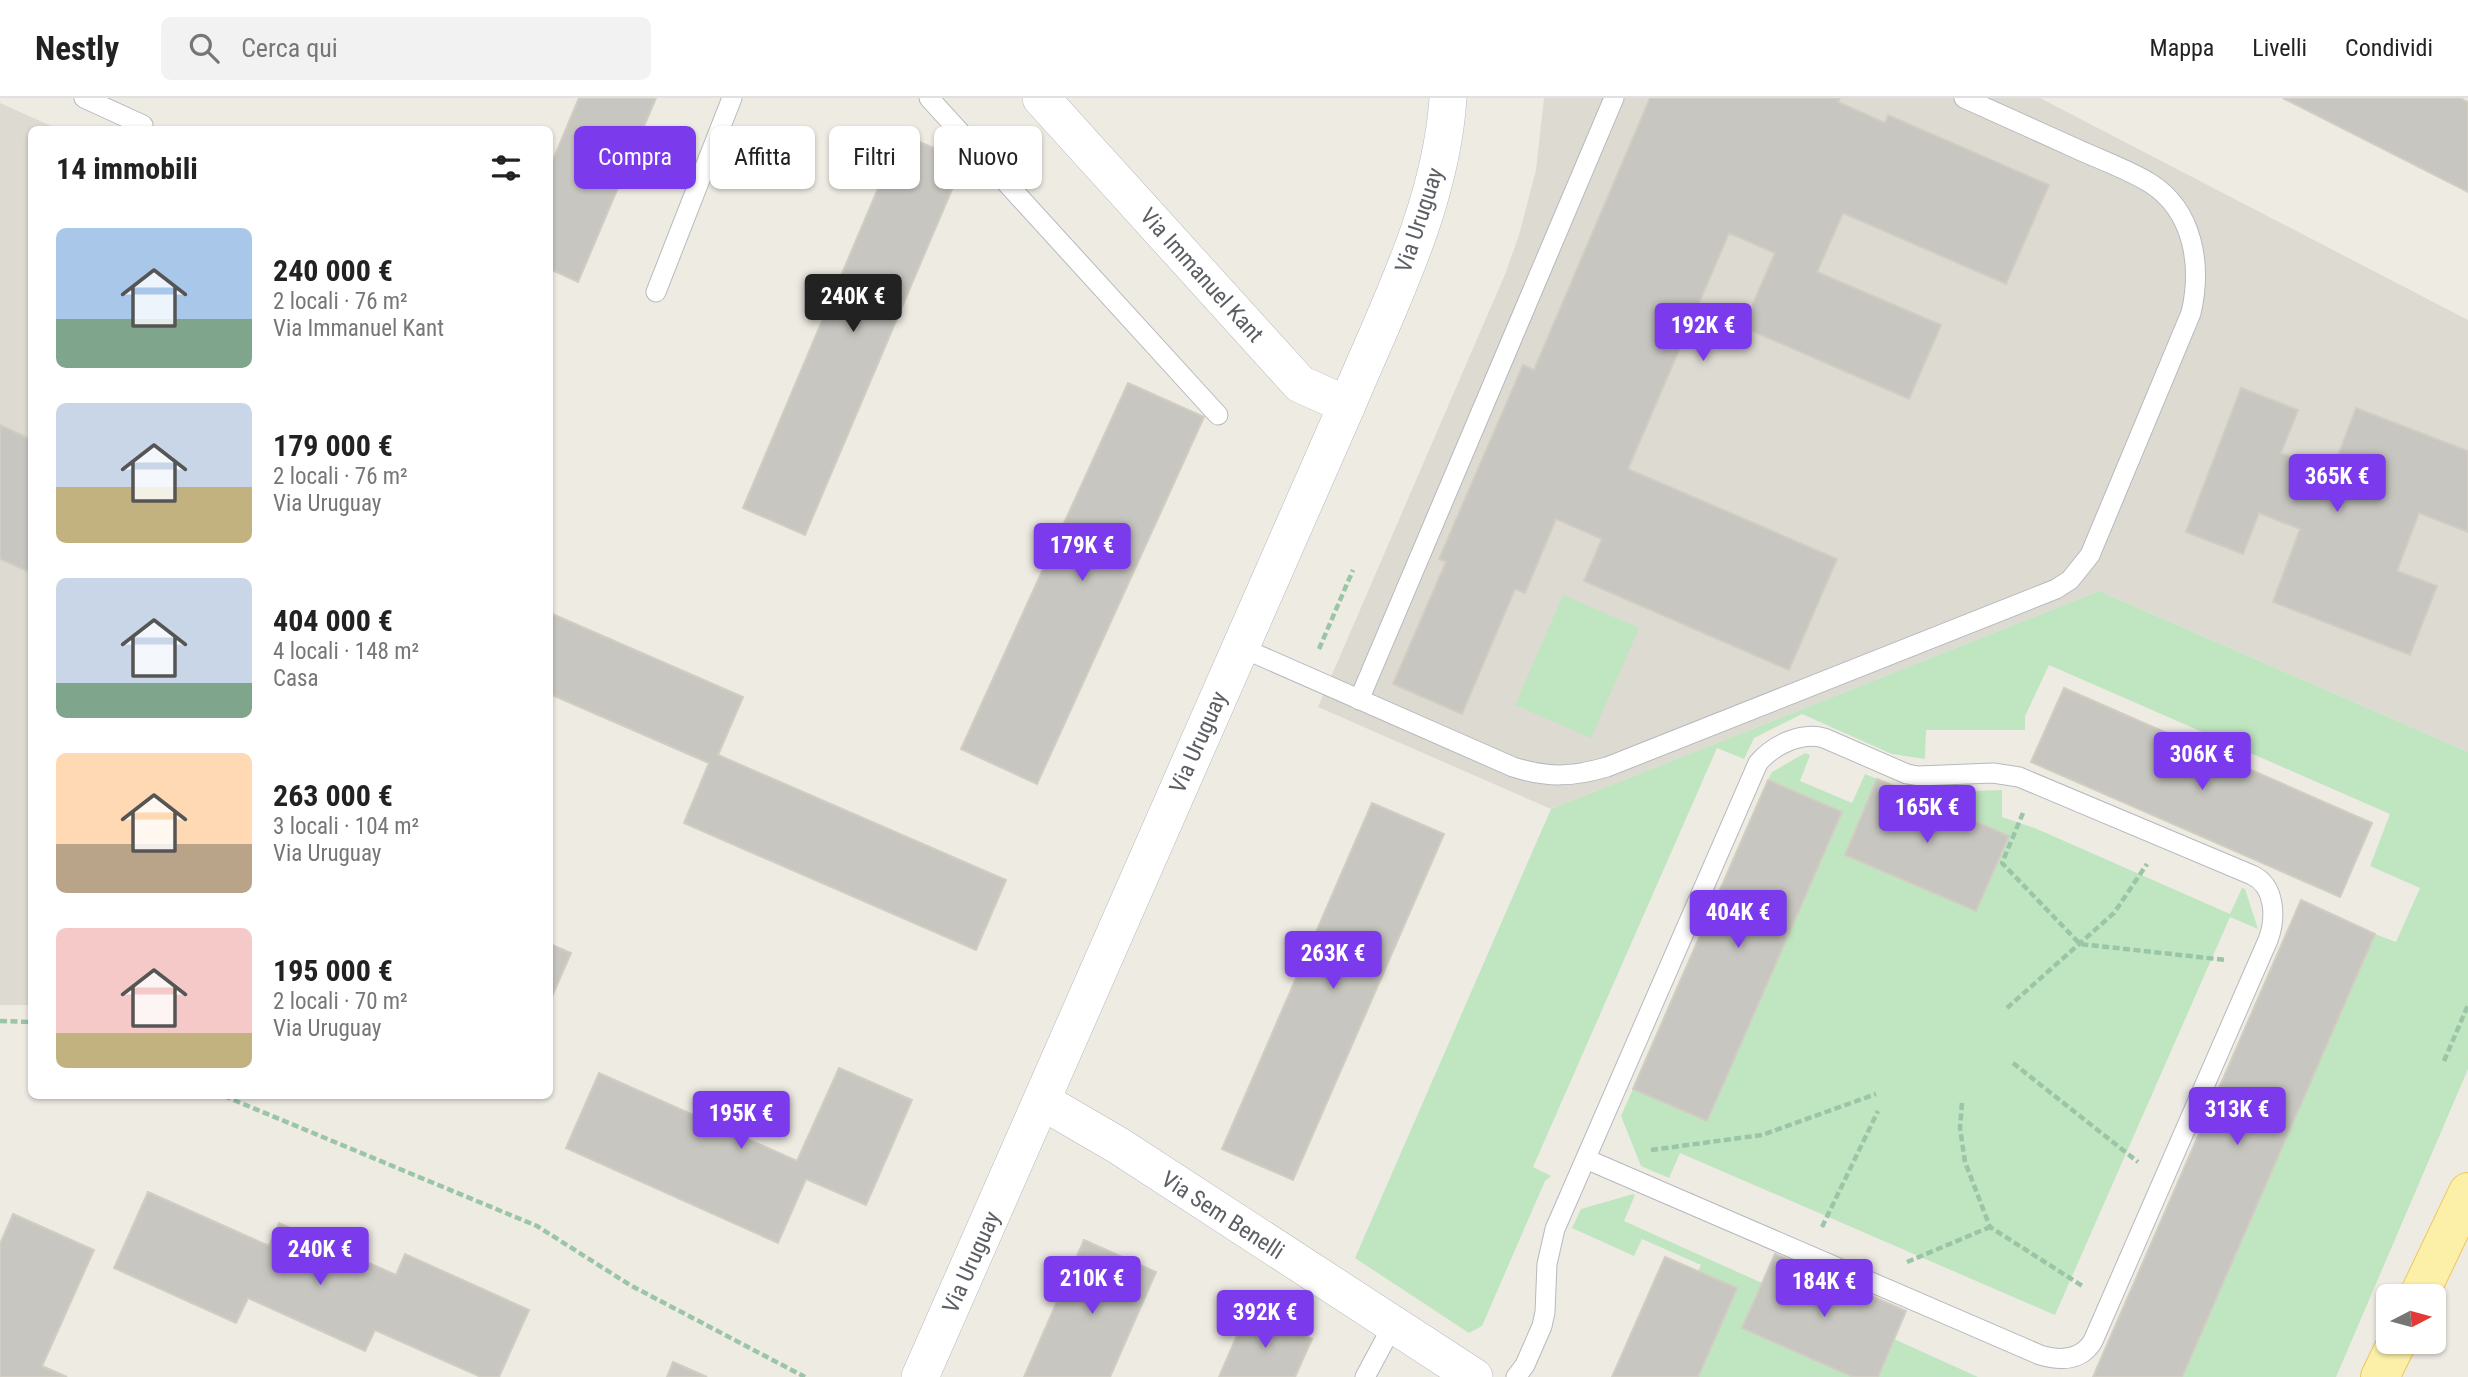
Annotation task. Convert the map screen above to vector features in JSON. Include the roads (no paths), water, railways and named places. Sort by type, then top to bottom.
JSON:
[{"type":"main road","points":[[2424,1284],[2468,1192]]},
{"type":"main road","points":[[2381,1377],[2392,1354]]},
{"type":"street","name":"Via Immanuel Kant","points":[[1041,98],[1300,384],[1347,405]]},
{"type":"street","name":"Via Uruguay","points":[[920,1377],[1347,405],[1407,261],[1425,212],[1443,142],[1448,98]]},
{"type":"street","name":"Via Sem Benelli","points":[[1042,1101],[1119,1146],[1474,1377]]},
{"type":"lane","points":[[84,98],[143,125]]},
{"type":"lane","points":[[656,292],[732,98]]},
{"type":"lane","points":[[929,98],[1218,415]]},
{"type":"lane","points":[[1359,700],[1614,98]]},
{"type":"lane","points":[[1240,647],[1513,767],[1552,776],[1607,767],[2056,589],[2070,580],[2090,555],[2191,313],[2197,270],[2194,249],[2179,211],[2152,184],[1964,98]]},
{"type":"lane","points":[[1516,1377],[1525,1365],[1545,1311],[1547,1264],[1555,1229],[1758,763],[1769,752],[1804,736],[1818,737],[1908,774],[1919,776],[1993,773],[2019,777],[2252,875],[2263,883],[2268,891],[2273,909],[2272,930],[2110,1303],[2086,1351],[2053,1368],[2028,1350],[1586,1159]]},
{"type":"lane","points":[[1365,1377],[1392,1325]]}]
